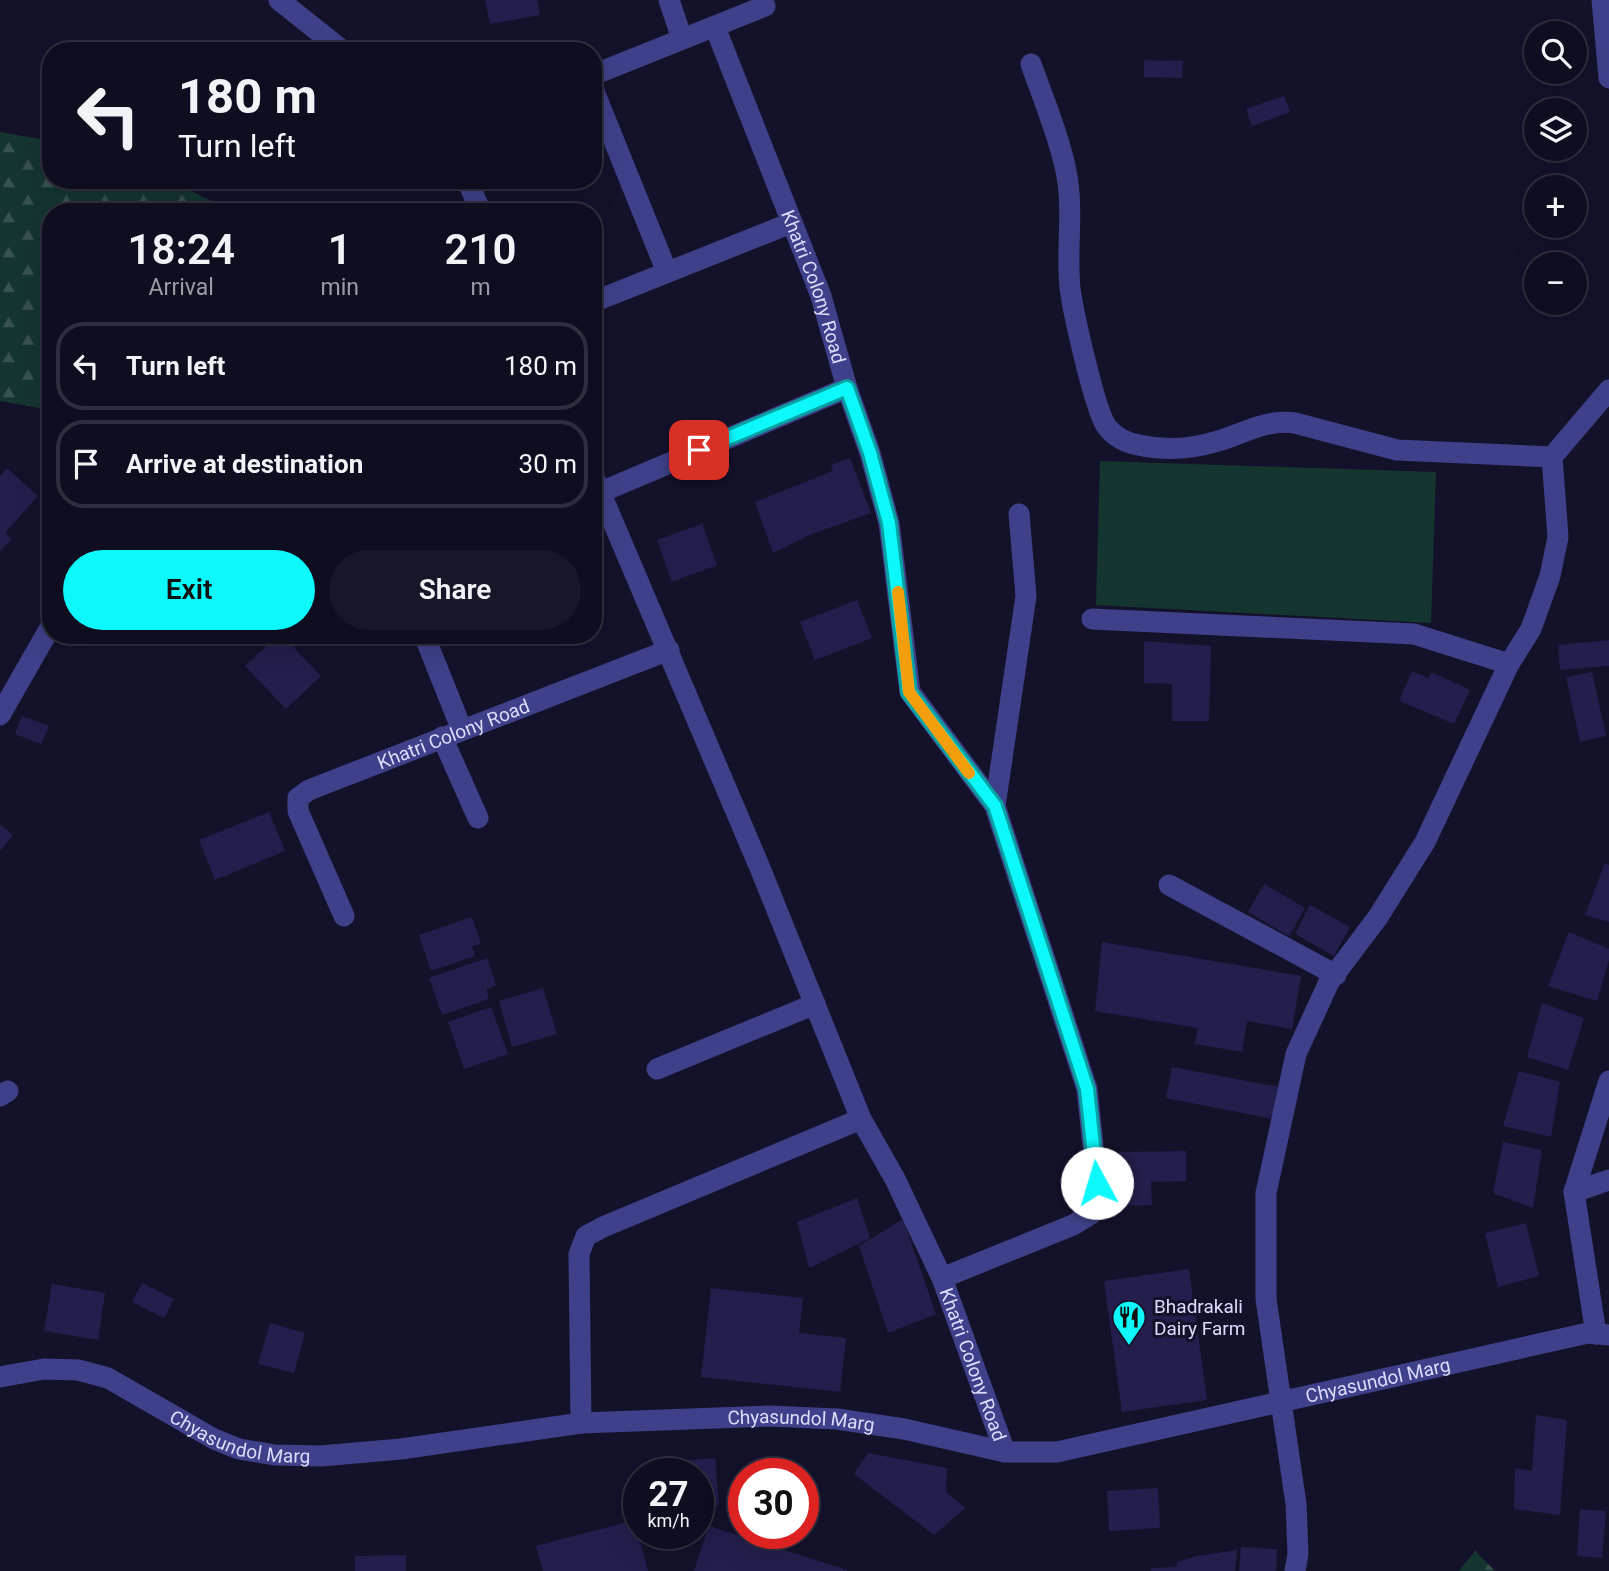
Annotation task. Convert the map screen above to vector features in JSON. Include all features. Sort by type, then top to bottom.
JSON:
[{"type":"street","points":[[279,0],[331,42]]},
{"type":"street","points":[[670,0],[682,38]]},
{"type":"street","points":[[1602,0],[1609,78]]},
{"type":"street","points":[[602,71],[765,6]]},
{"type":"street","name":"Khatri Colony Road","points":[[715,27],[821,296],[847,388],[870,453],[889,523],[909,692],[995,806],[1087,1089],[1097,1183],[1091,1214],[1073,1225],[942,1279],[1005,1452]]},
{"type":"street","points":[[1031,64],[1066,169],[1069,194],[1070,289],[1096,404],[1106,426],[1120,439],[1160,449],[1186,449],[1281,421],[1396,450],[1552,457]]},
{"type":"street","points":[[602,111],[667,272]]},
{"type":"street","points":[[602,298],[791,223]]},
{"type":"street","points":[[602,481],[847,388]]},
{"type":"street","points":[[1295,1571],[1298,1554],[1296,1504],[1266,1299],[1266,1193],[1296,1054],[1329,982],[1378,917],[1424,842],[1509,664],[1531,629],[1550,576],[1558,537],[1552,457],[1609,390]]},
{"type":"street","points":[[602,495],[816,1004],[861,1119],[895,1180],[942,1279]]},
{"type":"street","points":[[995,806],[1026,596],[1019,514]]},
{"type":"street","points":[[1092,619],[1413,634],[1509,664]]},
{"type":"street","points":[[0,715],[42,642]]},
{"type":"street","points":[[427,644],[478,818]]},
{"type":"street","name":"Khatri Colony Road","points":[[344,916],[298,811],[298,798],[309,790],[668,650]]},
{"type":"street","points":[[1169,885],[1336,975]]},
{"type":"street","points":[[657,1069],[816,1004]]},
{"type":"street","points":[[1602,1335],[1574,1192],[1609,1081]]},
{"type":"street","points":[[581,1423],[579,1254],[586,1237],[603,1227],[861,1119]]},
{"type":"street","points":[[1574,1192],[1609,1180]]},
{"type":"street","name":"Chyasundol Marg","points":[[0,1377],[44,1369],[78,1370],[108,1378],[214,1438],[239,1449],[275,1455],[321,1456],[401,1449],[581,1423],[769,1416],[837,1419],[904,1429],[1005,1452],[1057,1452],[1588,1333],[1602,1335]]},
{"type":"green space","points":[[0,132],[42,139],[42,189],[187,189],[216,203],[42,203],[42,408],[0,401]]},
{"type":"green space","points":[[1100,461],[1436,472],[1431,623],[1096,605]]},
{"type":"green space","points":[[1475,1551],[1495,1571],[1459,1571]]},
{"type":"building","points":[[485,0],[537,0],[540,15],[490,24]]},
{"type":"building","points":[[1144,60],[1183,61],[1182,78],[1144,77]]},
{"type":"building","points":[[1284,96],[1290,112],[1252,126],[1246,109]]},
{"type":"building","points":[[850,458],[871,513],[812,534],[773,553],[755,502],[833,471],[831,465]]},
{"type":"building","points":[[7,468],[38,496],[5,533],[12,539],[0,551],[0,476]]},
{"type":"building","points":[[702,524],[717,565],[672,582],[657,540]]},
{"type":"building","points":[[857,600],[872,638],[815,660],[800,622]]},
{"type":"building","points":[[1609,640],[1609,666],[1560,670],[1558,645]]},
{"type":"building","points":[[1144,641],[1211,646],[1209,721],[1172,721],[1172,684],[1144,683]]},
{"type":"building","points":[[268,644],[291,644],[321,676],[286,709],[245,666]]},
{"type":"building","points":[[1412,671],[1429,678],[1431,672],[1470,690],[1454,724],[1399,701]]},
{"type":"building","points":[[1592,672],[1606,736],[1580,742],[1566,677]]},
{"type":"building","points":[[22,716],[49,726],[41,744],[15,734]]},
{"type":"building","points":[[269,812],[285,851],[215,880],[199,840]]},
{"type":"building","points":[[0,824],[13,835],[0,851]]},
{"type":"building","points":[[1605,863],[1609,865],[1609,922],[1585,915]]},
{"type":"building","points":[[1264,884],[1305,908],[1289,936],[1248,912]]},
{"type":"building","points":[[1310,905],[1350,927],[1334,956],[1295,934]]},
{"type":"building","points":[[472,917],[481,944],[472,946],[475,956],[431,971],[419,935]]},
{"type":"building","points":[[1569,932],[1609,949],[1609,960],[1597,1001],[1548,986]]},
{"type":"building","points":[[1102,942],[1301,976],[1292,1029],[1247,1021],[1242,1052],[1195,1044],[1198,1028],[1095,1011]]},
{"type":"building","points":[[487,958],[496,985],[486,989],[489,999],[442,1015],[429,978]]},
{"type":"building","points":[[543,988],[557,1034],[512,1047],[499,1001]]},
{"type":"building","points":[[1542,1003],[1584,1018],[1568,1070],[1527,1057]]},
{"type":"building","points":[[491,1007],[508,1054],[464,1069],[448,1022]]},
{"type":"building","points":[[1172,1067],[1279,1087],[1273,1119],[1166,1098]]},
{"type":"building","points":[[1519,1071],[1560,1082],[1551,1137],[1503,1126]]},
{"type":"building","points":[[1503,1142],[1542,1150],[1533,1208],[1493,1193]]},
{"type":"building","points":[[1186,1151],[1186,1181],[1151,1182],[1152,1205],[1121,1206],[1119,1152]]},
{"type":"building","points":[[857,1198],[870,1238],[809,1268],[797,1222]]},
{"type":"building","points":[[903,1219],[936,1314],[888,1333],[859,1246]]},
{"type":"building","points":[[1526,1223],[1539,1276],[1498,1287],[1485,1233]]},
{"type":"building","points":[[1189,1269],[1207,1400],[1122,1412],[1104,1281]]},
{"type":"building","points":[[142,1283],[174,1299],[164,1318],[132,1302]]},
{"type":"building","points":[[52,1284],[105,1293],[98,1340],[44,1331]]},
{"type":"building","points":[[711,1288],[803,1298],[799,1333],[846,1338],[840,1392],[701,1377]]},
{"type":"building","points":[[270,1323],[305,1333],[294,1373],[258,1364]]},
{"type":"building","points":[[1536,1415],[1567,1420],[1560,1515],[1514,1509],[1515,1468],[1532,1471]]},
{"type":"building","points":[[868,1453],[947,1468],[946,1492],[965,1508],[934,1535],[854,1474]]},
{"type":"building","points":[[714,1458],[719,1505],[714,1505]]},
{"type":"building","points":[[1158,1488],[1160,1528],[1109,1531],[1107,1491]]},
{"type":"building","points":[[1580,1509],[1606,1511],[1602,1558],[1577,1556]]},
{"type":"building","points":[[623,1523],[623,1549],[642,1549],[648,1571],[543,1571],[536,1546]]},
{"type":"building","points":[[714,1528],[728,1532],[728,1549],[781,1549],[847,1570],[847,1571],[694,1571],[701,1549],[714,1549]]},
{"type":"building","points":[[1241,1547],[1277,1549],[1276,1571],[1239,1571]]},
{"type":"building","points":[[1237,1550],[1235,1571],[1151,1571],[1151,1568],[1177,1567],[1177,1562],[1197,1556]]},
{"type":"building","points":[[406,1555],[406,1571],[355,1571],[355,1556]]},
{"type":"slow traffic","points":[[898,592],[909,692],[969,773]]},
{"type":"place","name":"Bhadrakali Dairy Farm","points":[[1129,1347]]},
{"type":"route","points":[[699,450],[847,388],[870,453],[889,523],[909,692],[995,806],[1087,1089],[1097,1183]]}]
